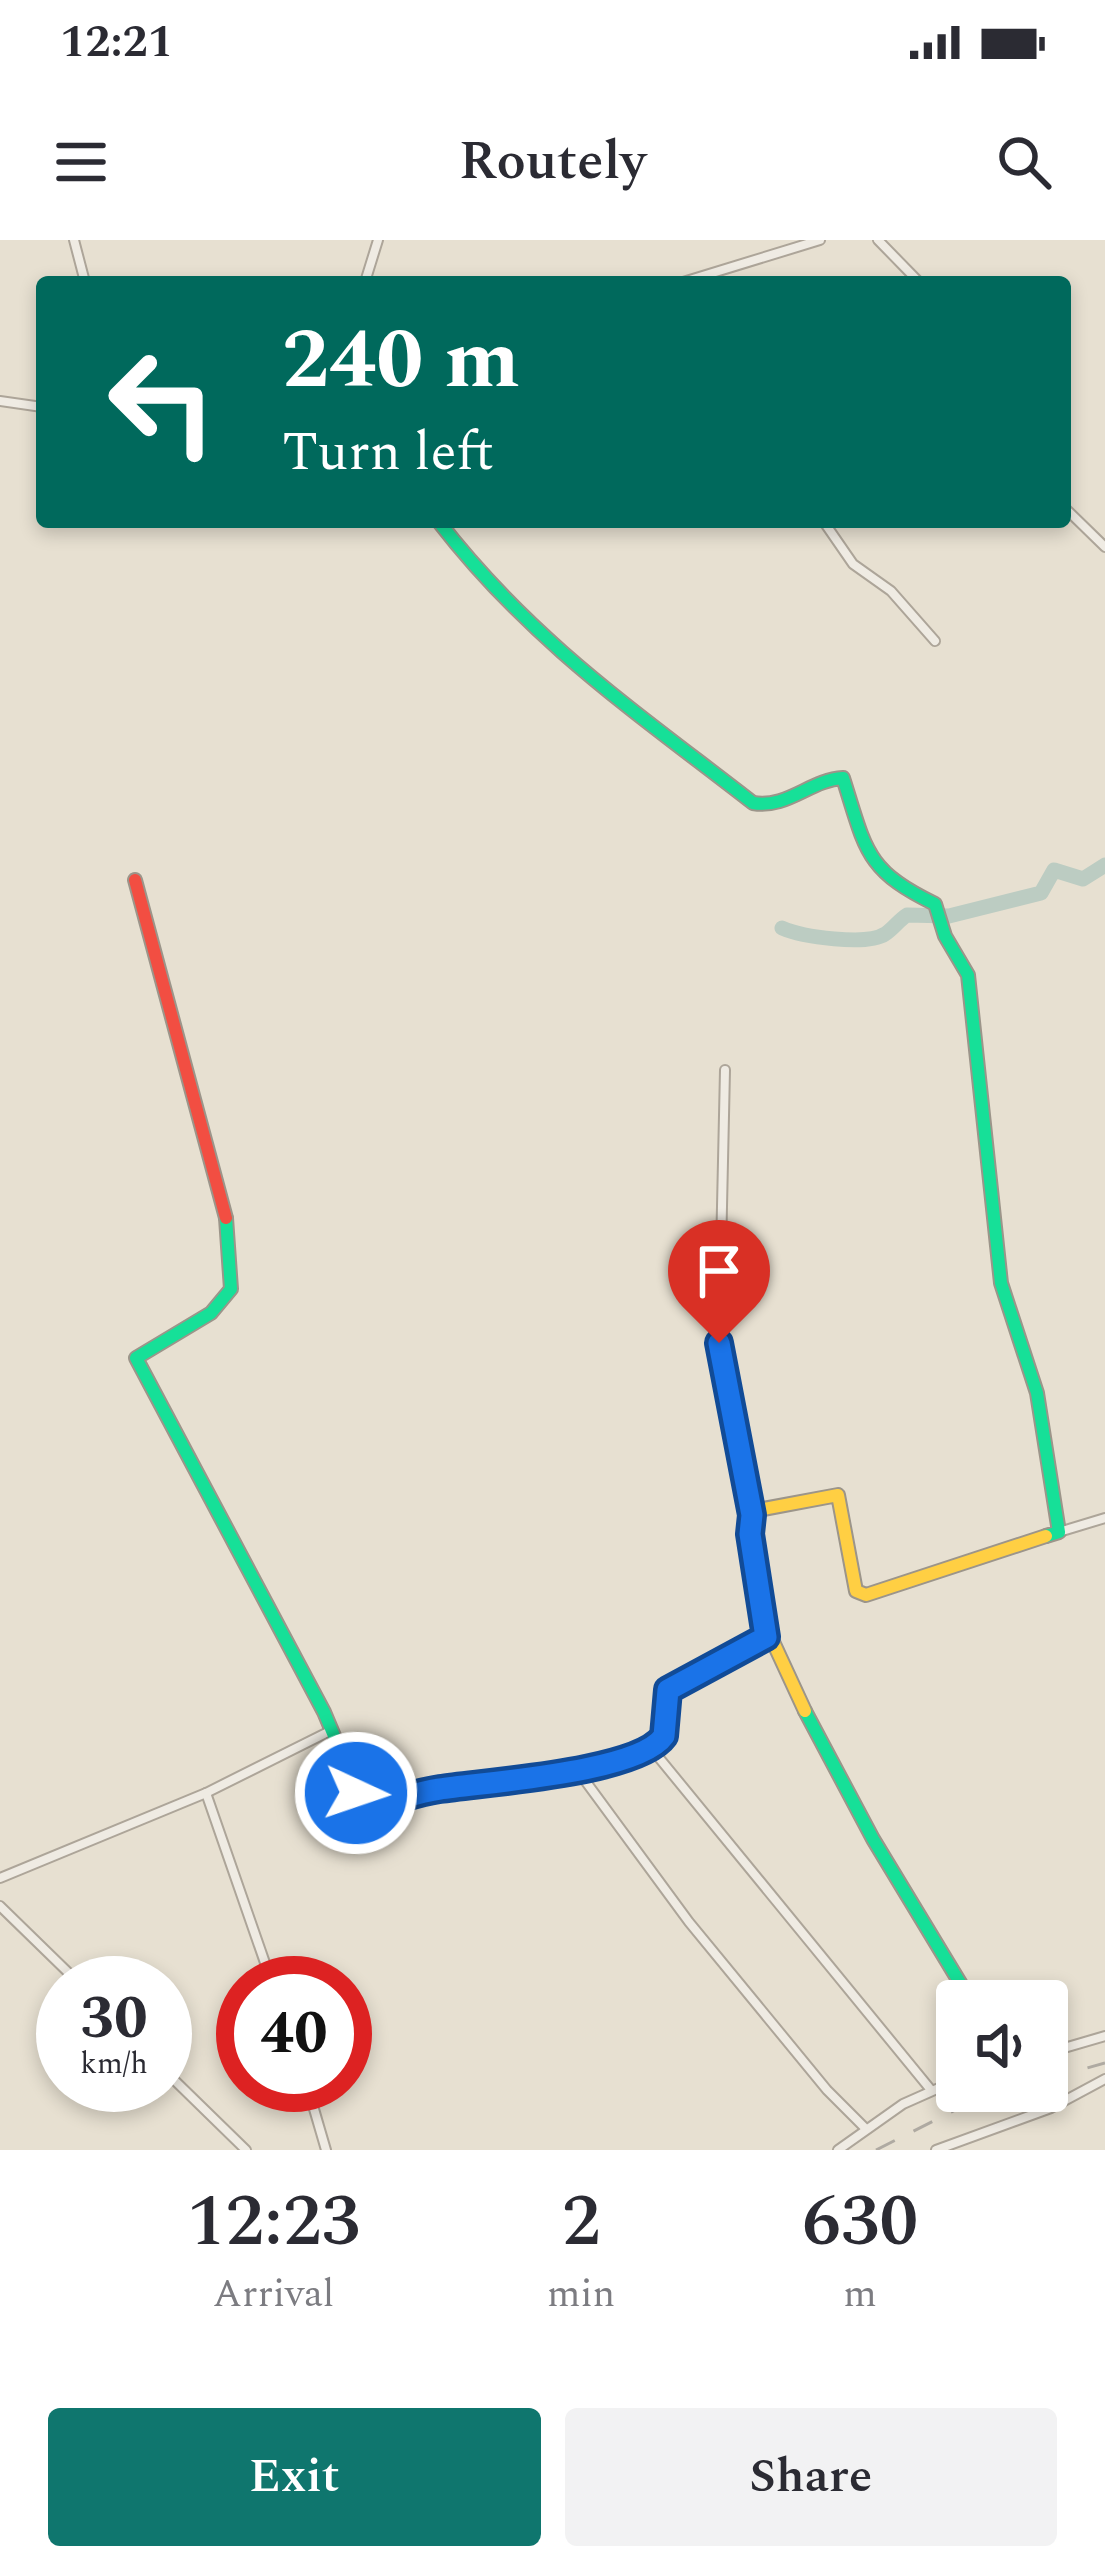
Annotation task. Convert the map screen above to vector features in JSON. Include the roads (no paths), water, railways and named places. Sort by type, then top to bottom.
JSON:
[{"type":"street","points":[[74,240],[83,276]]},
{"type":"street","points":[[366,276],[378,240]]},
{"type":"street","points":[[702,276],[820,240]]},
{"type":"street","points":[[878,240],[913,276]]},
{"type":"street","points":[[0,401],[36,406]]},
{"type":"street","points":[[1071,514],[1105,547]]},
{"type":"street","points":[[444,528],[485,583],[538,636],[757,805],[770,806],[829,778],[843,778],[860,835],[880,872],[908,892],[930,898],[969,984],[1001,1283],[1037,1394],[1059,1532]]},
{"type":"street","points":[[828,528],[854,564],[891,591],[935,641]]},
{"type":"street","points":[[135,880],[228,1215],[234,1269],[230,1290],[209,1313],[136,1358],[332,1730],[358,1797],[372,1805],[426,1791],[512,1783],[651,1748],[665,1732],[668,1690],[766,1637]]},
{"type":"street","points":[[724,1070],[719,1343],[752,1515],[750,1534],[766,1637],[873,1839],[957,1980]]},
{"type":"street","points":[[752,1515],[838,1496],[850,1577],[856,1591],[866,1595],[1105,1518]]},
{"type":"street","points":[[0,1878],[206,1793],[332,1730]]},
{"type":"street","points":[[651,1748],[931,2090]]},
{"type":"street","points":[[576,1768],[701,1937],[827,2090],[866,2129]]},
{"type":"street","points":[[206,1793],[263,1956]]},
{"type":"street","points":[[0,1906],[51,1956]]},
{"type":"street","points":[[1068,2047],[1105,2036]]},
{"type":"street","points":[[936,2150],[1051,2108],[1105,2078]]},
{"type":"street","points":[[838,2150],[936,2088]]},
{"type":"street","points":[[192,2098],[246,2150]]},
{"type":"street","points":[[315,2112],[326,2150]]},
{"type":"waterway","points":[[782,928],[834,939],[876,938],[907,915],[949,916],[1041,893],[1054,870],[1083,879],[1105,865]]},
{"type":"railway","points":[[1068,2073],[1105,2063]]},
{"type":"railway","points":[[876,2150],[951,2112]]}]
